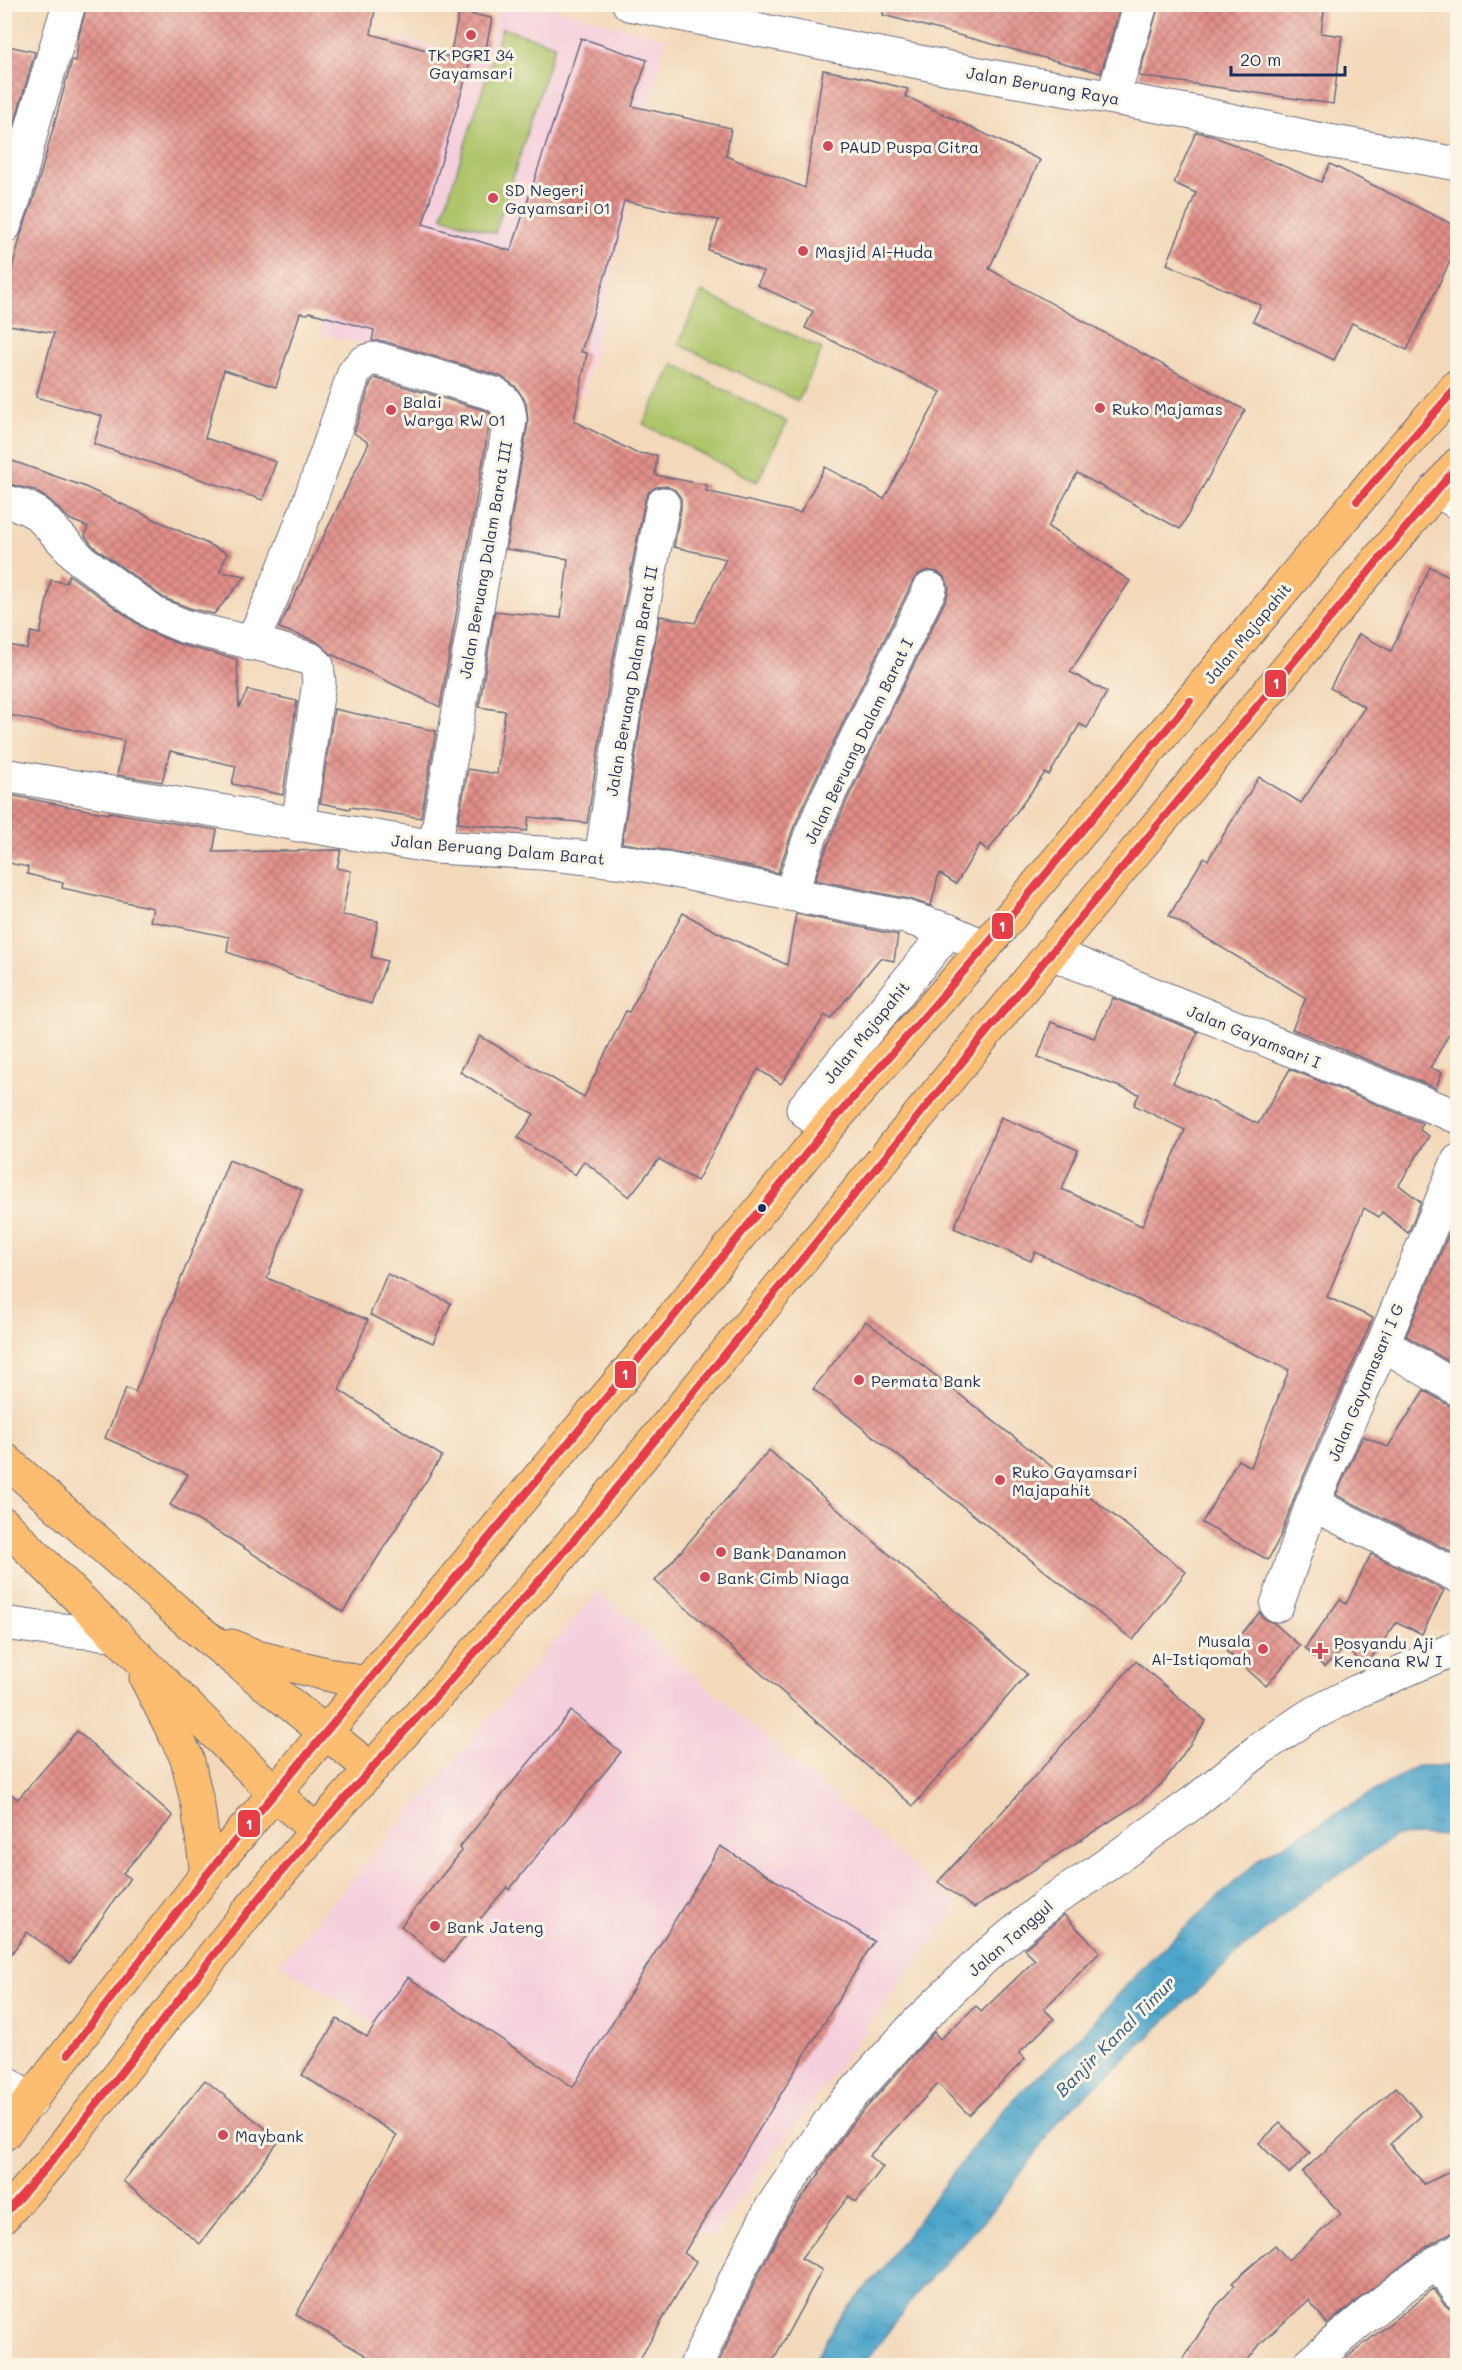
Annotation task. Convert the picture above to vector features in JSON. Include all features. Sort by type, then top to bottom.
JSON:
[{"type":"main road","name":"Jalan Majapahit","points":[[4,2134],[207,1874],[671,1320],[826,1129],[985,947],[1395,456],[1458,385]]},
{"type":"main road","points":[[4,2216],[51,2162],[247,1913],[316,1831],[560,1557],[1051,953],[1447,496],[1458,464]]},
{"type":"main road","points":[[4,1459],[198,1630],[371,1769]]},
{"type":"main road","points":[[4,1524],[316,1831]]},
{"type":"main road","points":[[198,1630],[257,1658],[367,1684]]},
{"type":"main road","points":[[124,1643],[187,1758],[198,1806],[207,1874]]},
{"type":"street","points":[[4,227],[15,196],[34,121],[69,4]]},
{"type":"street","name":"Jalan Beruang Raya","points":[[629,4],[989,75],[1198,113],[1317,139],[1458,164]]},
{"type":"street","points":[[1113,97],[1141,4]]},
{"type":"street","name":"Jalan Beruang Dalam Barat III","points":[[251,644],[278,585],[312,498],[354,373],[367,359],[378,359],[495,394],[505,400],[510,409],[510,420],[435,847]]},
{"type":"street","points":[[4,501],[25,507],[38,514],[81,561],[155,614],[186,627],[310,659],[317,665],[319,673],[298,825]]},
{"type":"street","name":"Jalan Beruang Dalam Barat II","points":[[601,858],[629,678],[663,504]]},
{"type":"street","name":"Jalan Beruang Dalam Barat I","points":[[791,894],[810,837],[830,792],[930,589]]},
{"type":"street","name":"Jalan Beruang Dalam Barat","points":[[4,775],[435,847],[601,858],[905,917],[947,930],[985,947]]},
{"type":"street","name":"Jalan Majapahit","points":[[826,1129],[803,1109],[947,930]]},
{"type":"street","name":"Jalan Gayamsari I","points":[[1051,953],[1458,1117]]},
{"type":"street","name":"Jalan Gayamasari I G","points":[[1277,1605],[1312,1504],[1383,1344],[1458,1161]]},
{"type":"street","points":[[1383,1344],[1458,1389]]},
{"type":"street","points":[[1312,1504],[1458,1575]]},
{"type":"street","points":[[4,1623],[124,1643]]},
{"type":"street","name":"Jalan Tanggul","points":[[696,2366],[740,2268],[772,2207],[835,2114],[918,2022],[986,1957],[1053,1900],[1142,1840],[1279,1736],[1309,1716],[1358,1691],[1458,1647]]},
{"type":"street","points":[[4,2081],[31,2102]]},
{"type":"street","points":[[1307,2366],[1364,2318],[1447,2256],[1458,2292]]},
{"type":"shaded area","name":"SD Negeri Gayamsari 01","points":[[499,4],[541,5],[666,38],[584,396],[319,334],[402,38],[484,62]]},
{"type":"shaded area","points":[[598,1591],[958,1906],[711,2238],[280,1964]]},
{"type":"green space","points":[[502,28],[555,45],[495,233],[442,217]]},
{"type":"green space","points":[[702,292],[822,349],[798,401],[678,344]]},
{"type":"green space","points":[[674,364],[787,422],[757,482],[643,424]]},
{"type":"water","name":"Banjir Kanal Timur","points":[[1417,1766],[1457,1766],[1457,1834],[1395,1836],[1312,1892],[1239,1952],[1060,2119],[996,2207],[920,2289],[863,2365],[812,2365],[837,2321],[882,2269],[949,2178],[1014,2098],[1073,2044],[1148,1962],[1262,1857]]},
{"type":"building","points":[[87,4],[376,4],[371,34],[470,63],[423,224],[511,251],[581,38],[647,60],[632,106],[731,128],[726,156],[805,188],[823,70],[908,89],[905,96],[1040,160],[989,269],[1245,410],[1180,529],[1077,473],[1048,527],[1130,581],[1070,672],[1107,692],[1087,728],[1080,724],[1049,775],[1045,773],[988,851],[980,844],[956,884],[939,873],[931,906],[909,899],[815,880],[847,800],[947,597],[949,587],[945,578],[939,573],[928,570],[919,574],[913,581],[813,784],[793,829],[778,873],[688,853],[622,843],[647,681],[660,616],[695,623],[726,559],[674,547],[681,498],[675,490],[666,486],[656,487],[649,492],[645,500],[610,675],[587,823],[529,817],[527,831],[458,823],[468,769],[497,774],[505,711],[479,707],[495,611],[561,618],[568,559],[506,549],[528,423],[526,402],[515,386],[500,376],[383,341],[372,341],[374,330],[309,312],[308,314],[300,313],[276,387],[224,370],[205,438],[276,462],[263,500],[94,444],[102,416],[36,397],[54,333],[4,324],[4,300],[21,234],[33,201],[72,60],[76,61],[78,40]],"holes":[[[624,201],[719,220],[708,250],[764,272],[757,285],[813,311],[805,328],[941,392],[884,499],[825,467],[800,513],[706,491],[707,485],[655,475],[657,455],[636,453],[574,421],[587,353],[581,352],[607,270]]]},
{"type":"building","points":[[884,4],[1121,4],[1101,73],[883,15]]},
{"type":"building","points":[[1159,4],[1325,4],[1321,33],[1342,36],[1333,104],[1139,76]]},
{"type":"building","name":"TK PGRI 34 Gayamsari","points":[[459,12],[492,18],[484,58],[451,51]]},
{"type":"building","points":[[4,45],[35,52],[4,161]]},
{"type":"building","points":[[1196,132],[1211,135],[1321,182],[1330,164],[1458,227],[1458,245],[1407,350],[1352,323],[1334,360],[1253,321],[1261,305],[1167,264],[1196,193],[1174,183]]},
{"type":"building","points":[[375,378],[487,411],[491,415],[440,707],[331,654],[316,641],[279,628],[369,443],[354,433],[371,382]]},
{"type":"building","points":[[4,458],[83,486],[227,553],[220,572],[246,576],[214,614],[192,609],[164,598],[93,546],[85,536],[88,527],[69,519],[51,501],[34,490],[4,483]]},
{"type":"building","points":[[1430,567],[1458,580],[1458,1018],[1430,1068],[1442,1072],[1436,1088],[1292,1029],[1306,998],[1169,916],[1204,857],[1208,860],[1259,777],[1301,803],[1365,707],[1330,688],[1359,634],[1391,651]]},
{"type":"building","points":[[69,575],[148,631],[181,645],[237,659],[239,707],[248,690],[297,701],[283,795],[232,784],[236,766],[170,751],[162,782],[117,775],[124,741],[4,714],[4,644],[27,649],[31,632],[40,634],[51,580],[66,583]]},
{"type":"building","points":[[334,709],[436,731],[421,818],[320,803]]},
{"type":"building","points":[[4,794],[108,814],[109,812],[217,830],[213,852],[341,850],[337,868],[351,871],[342,915],[378,921],[371,957],[387,961],[371,1004],[227,952],[229,937],[150,921],[153,908],[62,888],[63,883],[27,874],[28,867],[4,862]]},
{"type":"building","points":[[683,913],[787,965],[796,914],[898,935],[894,961],[880,958],[830,1019],[825,1015],[781,1084],[758,1069],[697,1181],[659,1159],[629,1197],[584,1161],[575,1175],[518,1138],[534,1114],[460,1072],[480,1036],[584,1097],[626,1011],[629,1012]]},
{"type":"building","points":[[1113,998],[1198,1032],[1173,1083],[1258,1124],[1290,1069],[1422,1123],[1420,1130],[1429,1136],[1399,1185],[1421,1202],[1408,1233],[1382,1212],[1379,1217],[1364,1208],[1327,1297],[1373,1318],[1295,1496],[1281,1535],[1268,1560],[1202,1523],[1238,1460],[1251,1467],[1289,1370],[1035,1252],[1031,1261],[954,1228],[1001,1117],[1078,1150],[1062,1189],[1142,1226],[1185,1130],[1134,1105],[1139,1094],[1038,1057],[1051,1022],[1094,1038]]},
{"type":"building","points":[[229,1160],[302,1190],[267,1278],[368,1320],[339,1390],[442,1456],[343,1612],[227,1537],[170,1505],[188,1474],[105,1438],[126,1388],[135,1392]]},
{"type":"building","points":[[1458,1212],[1458,1367],[1406,1336]]},
{"type":"building","points":[[387,1274],[451,1303],[433,1343],[370,1315]]},
{"type":"building","name":"Ruko Gayamsari Majapahit","points":[[866,1321],[1186,1572],[1133,1640],[813,1389]]},
{"type":"building","points":[[1424,1390],[1448,1405],[1458,1408],[1458,1555],[1336,1495],[1363,1436],[1388,1447]]},
{"type":"building","points":[[769,1450],[1027,1674],[913,1806],[655,1581]]},
{"type":"building","points":[[1371,1554],[1444,1590],[1422,1634],[1397,1622],[1366,1665],[1344,1648],[1324,1667],[1305,1648],[1340,1599],[1346,1604]]},
{"type":"building","name":"Musala Al-Istiqomah","points":[[1260,1612],[1263,1618],[1274,1623],[1300,1646],[1266,1686],[1226,1651]]},
{"type":"building","points":[[1136,1661],[1206,1721],[1164,1782],[1137,1804],[974,1908],[938,1882],[1044,1766]]},
{"type":"building","points":[[571,1711],[621,1752],[509,1890],[507,1887],[444,1962],[401,1926],[462,1851],[459,1848]]},
{"type":"building","points":[[77,1731],[173,1816],[123,1873],[130,1878],[70,1963],[27,1932],[4,1964],[4,1789],[18,1799]]},
{"type":"building","points":[[720,1846],[874,1941],[684,2253],[696,2261],[636,2366],[384,2366],[296,2315],[397,2135],[302,2075],[337,2019],[367,2037],[408,1977],[573,2087]]},
{"type":"building","points":[[1064,1915],[1100,1952],[1044,2009],[1054,2019],[1019,2053],[1025,2059],[969,2115],[938,2084],[869,2156],[883,2167],[856,2202],[849,2196],[801,2258],[822,2270],[770,2366],[717,2366],[757,2277],[788,2217],[850,2126],[934,2032],[940,2039],[976,2006],[981,2012],[1035,1960],[1024,1949]]},
{"type":"building","points":[[205,2080],[280,2140],[200,2244],[123,2181]]},
{"type":"building","points":[[1396,2087],[1421,2116],[1390,2144],[1424,2184],[1458,2168],[1458,2231],[1426,2247],[1327,2324],[1309,2300],[1261,2343],[1243,2366],[1179,2366],[1216,2307],[1235,2285],[1232,2283],[1275,2245],[1288,2260],[1341,2214],[1302,2172]]},
{"type":"building","points":[[1280,2123],[1310,2153],[1289,2174],[1259,2143]]},
{"type":"building","points":[[1433,2289],[1450,2309],[1458,2310],[1458,2366],[1336,2366]]},
{"type":"transit line","name":"1","points":[[1357,501],[1458,386]]},
{"type":"transit line","name":"1","points":[[4,2215],[51,2162],[247,1913],[316,1831],[560,1557],[1051,953],[1458,465]]},
{"type":"transit line","name":"1","points":[[68,2054],[207,1874],[671,1320],[826,1129],[985,947],[1190,701]]},
{"type":"place","name":"TK PGRI 34 Gayamsari","points":[[471,35]]},
{"type":"place","name":"PAUD Puspa Citra","points":[[828,146]]},
{"type":"place","name":"SD Negeri Gayamsari 01","points":[[493,198]]},
{"type":"place","name":"Masjid Al-Huda","points":[[803,251]]},
{"type":"place","name":"Ruko Majamas","points":[[1100,408]]},
{"type":"place","name":"Balai Warga RW 01","points":[[391,410]]},
{"type":"place","name":"Permata Bank","points":[[859,1380]]},
{"type":"place","name":"Ruko Gayamsari Majapahit","points":[[1000,1480]]},
{"type":"place","name":"Bank Danamon","points":[[721,1552]]},
{"type":"place","name":"Bank Cimb Niaga","points":[[705,1577]]},
{"type":"place","name":"Musala Al-Istiqomah","points":[[1263,1649]]},
{"type":"place","name":"Posyandu Aji Kencana RW I","points":[[1320,1651]]},
{"type":"place","name":"Bank Jateng","points":[[435,1926]]},
{"type":"place","name":"Maybank","points":[[223,2135]]}]
